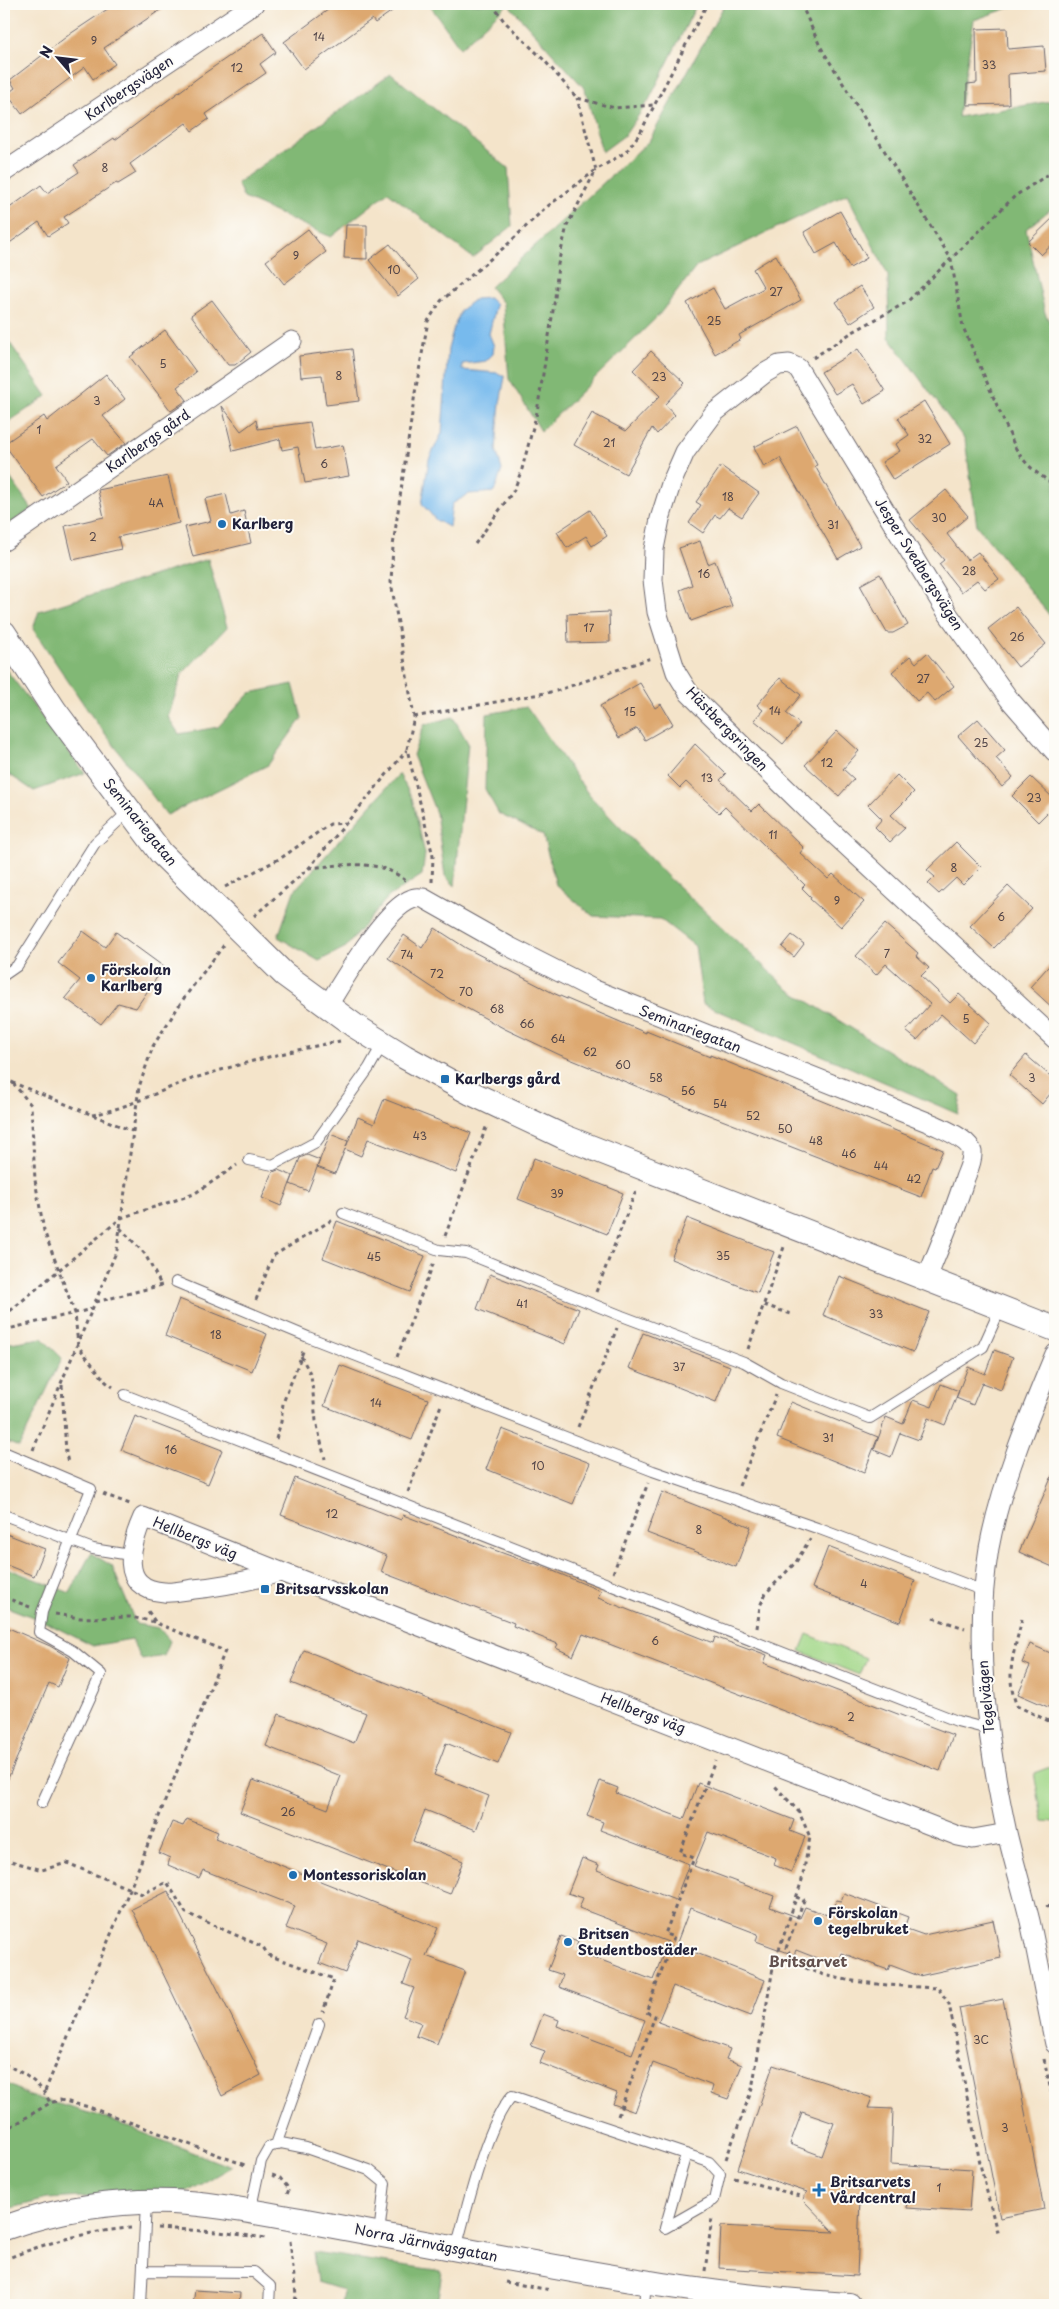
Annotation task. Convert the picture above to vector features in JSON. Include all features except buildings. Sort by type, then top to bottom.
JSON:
[{"type":"street","name":"Karlbergsvägen","points":[[4,172],[254,4]]},
{"type":"street","name":"Karlbergs gård","points":[[4,541],[292,341]]},
{"type":"street","name":"Hästbergsringen","points":[[797,367],[789,364],[779,365],[765,373],[714,413],[686,452],[671,484],[660,518],[654,549],[657,612],[668,652],[682,683],[708,712],[813,814],[1055,1040]]},
{"type":"street","name":"Jesper Svedbergsvägen","points":[[797,367],[948,614],[1009,698],[1055,752]]},
{"type":"street","name":"Seminariegatan","points":[[4,633],[55,712],[161,853],[284,974],[355,1026],[470,1093],[526,1120],[926,1280],[1055,1329]]},
{"type":"street","points":[[328,1005],[351,967],[392,915],[413,898],[428,901]]},
{"type":"street","name":"Seminariegatan","points":[[428,901],[508,946],[595,990],[883,1103],[956,1135],[970,1147],[972,1152],[971,1162],[955,1209],[926,1280]]},
{"type":"street","name":"Tegelvägen","points":[[1055,1354],[1032,1408],[1000,1507],[990,1546],[984,1591],[983,1680],[988,1729],[1007,1833],[1029,1920],[1055,2044]]},
{"type":"street","name":"Hellbergs väg","points":[[130,1554],[143,1517],[958,1836],[973,1839],[1007,1833]]},
{"type":"street","points":[[130,1554],[134,1574],[141,1583]]},
{"type":"street","name":"Hellbergs väg","points":[[141,1583],[150,1589],[164,1592],[222,1586],[282,1572]]},
{"type":"street","name":"Norra Järnvägsgatan","points":[[4,2228],[37,2217],[107,2204],[180,2203],[281,2216],[456,2249],[645,2294],[702,2292],[849,2305]]},
{"type":"lane","points":[[4,976],[17,966],[95,842],[129,812]]},
{"type":"lane","points":[[248,1160],[273,1165],[316,1142],[369,1068],[383,1043]]},
{"type":"lane","points":[[343,1213],[439,1250],[466,1253],[622,1316],[744,1362],[781,1383],[870,1418],[983,1346],[1001,1308]]},
{"type":"lane","points":[[176,1282],[308,1337],[653,1471],[817,1528],[984,1591]]},
{"type":"lane","points":[[125,1395],[957,1721],[988,1729]]},
{"type":"lane","points":[[4,1452],[91,1489],[42,1612],[40,1632],[74,1651],[101,1674],[42,1803]]},
{"type":"lane","points":[[4,1515],[93,1549],[130,1554]]},
{"type":"lane","points":[[276,2145],[318,2024]]},
{"type":"lane","points":[[456,2249],[492,2128],[504,2104],[512,2096],[686,2154],[709,2162],[720,2174],[714,2200],[665,2228],[686,2154]]},
{"type":"lane","points":[[250,2212],[261,2161],[269,2147],[281,2143],[306,2148],[369,2170],[385,2183],[379,2234]]},
{"type":"lane","points":[[141,2305],[146,2203]]},
{"type":"lane","points":[[143,2271],[254,2272],[270,2286],[269,2305]]},
{"type":"path","points":[[475,544],[514,490],[522,469],[537,412],[555,298],[558,264],[567,226],[596,170],[577,98],[544,60],[504,21],[492,4]]},
{"type":"path","points":[[309,868],[361,863],[398,874],[428,901],[432,886],[433,856],[408,749],[414,717],[391,582],[393,546],[415,394],[428,321],[441,301],[508,244],[544,209],[596,170],[626,152],[640,133],[707,4]]},
{"type":"path","points":[[801,4],[820,46],[951,259],[963,327],[1015,447],[1024,462],[1036,474],[1055,485]]},
{"type":"path","points":[[577,98],[615,108],[655,105]]},
{"type":"path","points":[[797,367],[851,333],[907,302],[1015,196],[1055,170]]},
{"type":"path","points":[[414,717],[556,691],[668,652]]},
{"type":"path","points":[[251,918],[309,868],[408,749]]},
{"type":"path","points":[[204,895],[234,883],[282,858],[330,824],[347,823]]},
{"type":"path","points":[[28,1462],[117,1250],[136,1102],[139,1086],[153,1046],[184,998],[224,944]]},
{"type":"path","points":[[92,1115],[117,1110],[225,1069],[288,1051],[346,1040],[355,1026]]},
{"type":"path","points":[[4,1079],[132,1131]]},
{"type":"path","points":[[14,1083],[31,1106],[35,1180],[44,1231],[75,1313],[78,1346],[106,1382],[125,1395]]},
{"type":"path","points":[[4,1316],[121,1218],[194,1194],[235,1166],[248,1160]]},
{"type":"path","points":[[591,1303],[640,1181]]},
{"type":"path","points":[[252,1313],[273,1256],[343,1213]]},
{"type":"path","points":[[120,1228],[145,1254],[162,1286]]},
{"type":"path","points":[[744,1362],[787,1239]]},
{"type":"path","points":[[95,1303],[176,1282]]},
{"type":"path","points":[[764,1304],[791,1314]]},
{"type":"path","points":[[4,1330],[93,1308]]},
{"type":"path","points":[[573,1439],[622,1316]]},
{"type":"path","points":[[272,1451],[281,1422],[283,1403],[308,1337]]},
{"type":"path","points":[[301,1356],[311,1375],[316,1421],[328,1474]]},
{"type":"path","points":[[733,1500],[781,1383]]},
{"type":"path","points":[[62,1384],[66,1452],[74,1482]]},
{"type":"path","points":[[403,1504],[447,1390]]},
{"type":"path","points":[[608,1585],[653,1471]]},
{"type":"path","points":[[91,1489],[146,1510],[143,1517]]},
{"type":"path","points":[[752,1641],[758,1624],[760,1606],[766,1593],[796,1562],[817,1528]]},
{"type":"path","points":[[141,1583],[143,1605],[156,1622]]},
{"type":"path","points":[[4,1597],[42,1612],[80,1618],[130,1617],[156,1622],[226,1651],[130,1889],[44,2092]]},
{"type":"path","points":[[933,1618],[968,1629]]},
{"type":"path","points":[[1022,1619],[1010,1674],[1013,1696],[1017,1706],[1055,1724]]},
{"type":"path","points":[[781,1767],[774,1785],[800,1812],[810,1837],[802,1880],[772,1968],[752,2089],[720,2174],[804,2197]]},
{"type":"path","points":[[621,2107],[655,2016],[646,2012],[674,1937],[665,1934],[694,1858],[680,1853],[710,1775]]},
{"type":"path","points":[[4,1859],[42,1870],[67,1863],[142,1894],[167,1882],[186,1914],[264,1947],[268,1955],[334,1979],[318,2024]]},
{"type":"path","points":[[796,1897],[804,1900],[786,1948],[796,1963],[816,1972],[854,1981],[938,1988],[949,2004],[981,2168],[998,2236]]},
{"type":"path","points":[[4,2064],[19,2071],[44,2092],[50,2104]]},
{"type":"path","points":[[4,2131],[60,2100],[88,2107],[280,2178],[289,2189],[281,2216]]},
{"type":"path","points":[[702,2292],[714,2200]]},
{"type":"path","points":[[4,2260],[25,2251],[72,2238],[122,2229],[182,2228],[270,2238]]},
{"type":"path","points":[[284,2240],[298,2242]]},
{"type":"path","points":[[290,2241],[296,2295],[294,2305]]},
{"type":"path","points":[[502,2282],[560,2292]]},
{"type":"green space","points":[[429,4],[508,4],[460,48]]},
{"type":"green space","points":[[508,4],[697,4],[649,100],[625,135],[602,152],[585,89]]},
{"type":"green space","points":[[725,4],[1020,4],[974,20],[958,117],[1051,101],[1055,116],[1055,206],[1026,229],[1045,313],[1055,332],[1055,622],[977,526],[965,440],[889,337],[888,275],[847,194],[697,266],[658,316],[541,431],[509,379],[503,303],[490,287],[649,141]]},
{"type":"green space","points":[[391,74],[508,168],[512,226],[473,258],[388,192],[331,237],[244,198],[237,183]]},
{"type":"green space","points":[[4,337],[47,396],[4,425]]},
{"type":"green space","points":[[4,469],[32,509],[4,528]]},
{"type":"green space","points":[[208,559],[227,627],[182,674],[168,717],[179,734],[218,727],[250,693],[293,684],[302,718],[268,765],[167,815],[91,715],[33,629],[39,611]]},
{"type":"green space","points":[[4,667],[85,773],[34,791],[4,771]]},
{"type":"green space","points":[[527,707],[589,795],[668,877],[788,989],[961,1096],[958,1114],[703,1004],[695,946],[660,919],[593,916],[556,885],[543,835],[499,814],[485,789],[487,714]]},
{"type":"green space","points":[[453,717],[468,743],[455,886],[445,876],[436,813],[413,755],[424,725]]},
{"type":"green space","points":[[399,774],[412,798],[425,854],[422,875],[388,897],[346,947],[319,961],[278,937],[294,891]]},
{"type":"green space","points":[[42,1338],[62,1358],[19,1447],[4,1441],[4,1344]]},
{"type":"green space","points":[[91,1553],[112,1566],[136,1624],[159,1628],[170,1641],[164,1656],[142,1660],[131,1639],[93,1646],[43,1621],[4,1606],[4,1567],[70,1593]]},
{"type":"green space","points":[[807,1634],[866,1658],[859,1675],[800,1651]]},
{"type":"green space","points":[[1050,1767],[1055,1769],[1055,1822],[1043,1821],[1034,1773]]},
{"type":"green space","points":[[4,2082],[30,2096],[100,2116],[231,2167],[189,2191],[47,2199],[4,2210]]},
{"type":"green space","points":[[313,2252],[442,2271],[437,2305],[341,2305],[343,2290],[317,2282]]},
{"type":"water","points":[[489,298],[496,305],[489,334],[494,346],[493,354],[486,361],[462,364],[462,370],[498,373],[505,377],[500,403],[496,449],[502,470],[494,492],[469,494],[452,504],[449,527],[436,520],[422,504],[429,459],[442,433],[448,349],[461,310],[475,299]]},
{"type":"place","name":"Karlberg","points":[[222,524]]},
{"type":"place","name":"Förskolan Karlberg","points":[[91,978]]},
{"type":"place","name":"Karlbergs gård","points":[[445,1079]]},
{"type":"place","name":"Britsarvsskolan","points":[[265,1589]]},
{"type":"place","name":"Montessoriskolan","points":[[293,1875]]},
{"type":"place","name":"Förskolan tegelbruket","points":[[818,1921]]},
{"type":"place","name":"Britsen Studentbostäder","points":[[568,1942]]},
{"type":"place","name":"Britsarvets Vårdcentral","points":[[819,2190]]},
{"type":"district","name":"Britsarvet","points":[[808,1962]]}]
